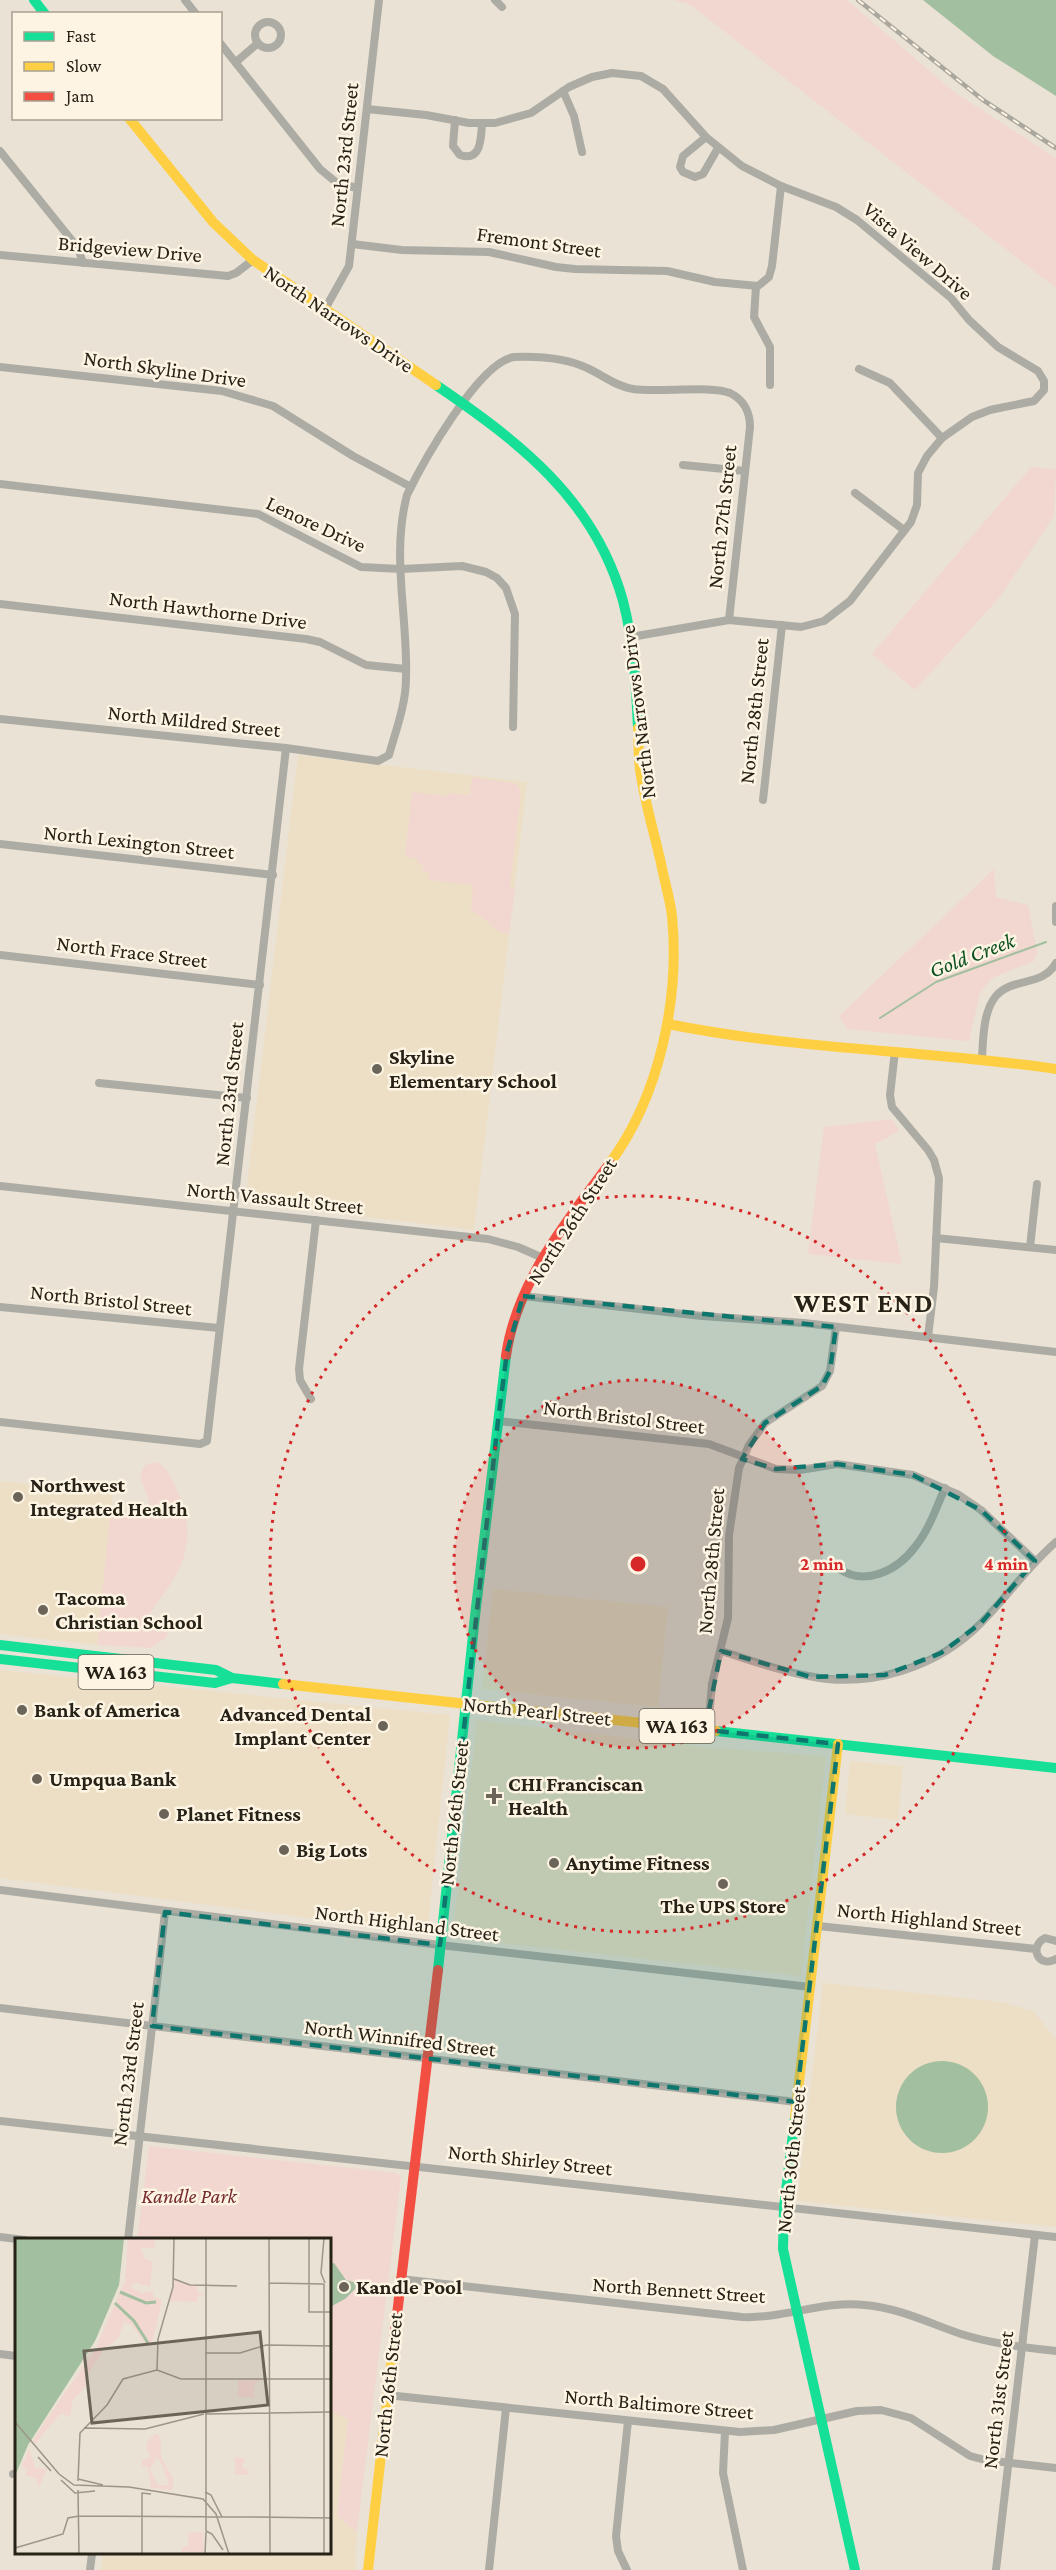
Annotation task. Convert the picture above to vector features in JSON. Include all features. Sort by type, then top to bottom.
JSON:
[{"type":"main road","points":[[34,0],[43,12]]},
{"type":"main road","name":"North Narrows Drive","points":[[131,120],[213,222],[253,260],[462,403],[534,458],[557,481],[574,503],[600,544],[623,601],[631,637],[636,682],[640,769],[672,915],[674,986],[668,1024]]},
{"type":"main road","points":[[668,1024],[729,1037],[982,1059],[1056,1069]]},
{"type":"main road","name":"North 26th Street","points":[[368,2570],[400,2279],[428,2060],[465,1703],[507,1352],[523,1296],[543,1258],[620,1149],[636,1118],[656,1070],[668,1024]]},
{"type":"main road","name":"North Pearl Street","points":[[0,1646],[216,1670],[232,1678],[1056,1768]]},
{"type":"main road","name":"North Pearl Street","points":[[0,1659],[215,1683],[232,1678]]},
{"type":"main road","name":"North 30th Street","points":[[838,1744],[784,2207],[784,2259],[855,2570]]},
{"type":"street","name":"North 23rd Street","points":[[326,309],[346,273],[352,244],[379,0]]},
{"type":"street","points":[[495,0],[502,7]]},
{"type":"street","points":[[236,62],[258,44]]},
{"type":"street","points":[[222,45],[330,179],[357,188]]},
{"type":"street","name":"Vista View Drive","points":[[367,109],[482,124],[522,117],[585,79],[607,73],[640,76],[663,89],[705,137],[718,148],[742,166],[781,186],[836,207],[857,220],[951,298],[977,328],[998,347],[1043,376],[1045,386],[1042,394],[1034,401],[980,414],[963,422],[942,438]]},
{"type":"street","points":[[562,91],[574,116],[582,152]]},
{"type":"street","points":[[455,120],[453,146],[457,153],[464,156],[474,154],[479,148],[482,124]]},
{"type":"street","points":[[705,137],[683,156],[680,167],[682,172],[695,177],[704,174],[718,148]]},
{"type":"street","points":[[0,150],[78,248],[83,263]]},
{"type":"street","name":"Fremont Street","points":[[352,244],[402,249],[480,251],[556,267],[667,271],[716,282],[756,286],[765,283],[772,266],[781,186]]},
{"type":"street","name":"Bridgeview Drive","points":[[0,255],[228,276],[253,260]]},
{"type":"street","points":[[756,286],[754,317],[770,347],[770,385]]},
{"type":"street","name":"North 27th Street","points":[[462,403],[494,366],[507,358],[522,357],[565,361],[582,366],[612,382],[635,389],[721,390],[741,401],[750,418],[729,620]]},
{"type":"street","name":"North Skyline Drive","points":[[0,367],[222,391],[254,399],[295,418],[353,456],[411,487]]},
{"type":"street","points":[[631,637],[729,620],[810,626],[824,621],[844,607],[913,518],[917,505],[918,472],[942,438],[890,383],[859,369]]},
{"type":"street","points":[[406,669],[399,553],[403,511],[411,487],[462,403]]},
{"type":"street","points":[[683,465],[745,471]]},
{"type":"street","name":"Lenore Drive","points":[[0,484],[258,514],[362,567],[401,569],[470,567],[497,578],[506,588],[516,614],[513,727]]},
{"type":"street","points":[[855,493],[904,530]]},
{"type":"street","name":"North Hawthorne Drive","points":[[0,604],[306,639],[321,642],[366,665],[406,669]]},
{"type":"street","name":"North 28th Street","points":[[763,801],[782,625]]},
{"type":"street","name":"North Mildred Street","points":[[0,719],[286,748],[378,761],[389,754],[406,690],[406,669]]},
{"type":"street","name":"North 23rd Street","points":[[0,1422],[204,1443],[208,1433],[286,748]]},
{"type":"street","name":"North Lexington Street","points":[[0,844],[273,875]]},
{"type":"street","points":[[1056,906],[1056,922]]},
{"type":"street","name":"North Frace Street","points":[[0,955],[260,985]]},
{"type":"street","points":[[982,1059],[985,1028],[994,998],[1007,988],[1040,979],[1051,971],[1056,963]]},
{"type":"street","points":[[895,1051],[890,1095],[892,1107],[928,1150],[937,1169],[940,1190],[928,1338]]},
{"type":"street","points":[[99,1083],[247,1098]]},
{"type":"street","points":[[1030,1247],[1036,1184]]},
{"type":"street","name":"North Vassault Street","points":[[0,1186],[488,1239],[518,1247],[543,1258]]},
{"type":"street","points":[[311,1399],[300,1380],[299,1370],[316,1220]]},
{"type":"street","points":[[936,1238],[1056,1250]]},
{"type":"street","points":[[523,1296],[702,1316],[836,1327],[1056,1352]]},
{"type":"street","name":"North Bristol Street","points":[[0,1307],[219,1328]]},
{"type":"street","name":"North 28th Street","points":[[708,1730],[712,1684],[729,1608],[728,1556],[732,1502],[742,1459],[765,1423],[822,1386],[830,1371],[836,1327]]},
{"type":"street","name":"North Bristol Street","points":[[498,1421],[709,1444],[742,1459],[776,1469],[800,1470],[837,1464],[892,1470],[913,1475],[945,1488],[970,1502],[993,1519],[1035,1561]]},
{"type":"street","points":[[838,1568],[850,1576],[864,1578],[881,1573],[898,1563],[915,1548],[945,1488]]},
{"type":"street","points":[[721,1651],[811,1677],[849,1679],[910,1668],[941,1653],[968,1635],[1035,1561],[1056,1542]]},
{"type":"street","name":"North Highland Street","points":[[0,1890],[440,1945],[810,1987]]},
{"type":"street","name":"North 23rd Street","points":[[128,2238],[165,1911]]},
{"type":"street","name":"North Highland Street","points":[[818,1926],[1036,1949]]},
{"type":"street","name":"North Highland Street","points":[[1056,1941],[1045,1938],[1039,1942],[1036,1949],[1037,1956],[1043,1961],[1050,1962],[1056,1959]]},
{"type":"street","name":"North Winnifred Street","points":[[0,2008],[796,2102]]},
{"type":"street","name":"North Shirley Street","points":[[0,2121],[1056,2237]]},
{"type":"street","name":"North 31st Street","points":[[996,2570],[1035,2235]]},
{"type":"street","points":[[0,2237],[15,2239]]},
{"type":"street","name":"North Bennett Street","points":[[400,2279],[742,2317],[769,2317],[836,2304],[879,2306],[985,2341],[1056,2351]]},
{"type":"street","points":[[0,2354],[15,2356]]},
{"type":"street","name":"North Baltimore Street","points":[[387,2395],[725,2431],[764,2431],[862,2410],[900,2414],[916,2421],[970,2456],[1056,2468]]},
{"type":"street","points":[[489,2570],[506,2408]]},
{"type":"street","points":[[627,2570],[618,2551],[616,2536],[628,2421]]},
{"type":"street","points":[[725,2431],[723,2473],[743,2570]]},
{"type":"street","points":[[90,2570],[92,2555]]},
{"type":"highlighted area","points":[[523,1296],[836,1327],[830,1371],[822,1386],[765,1423],[742,1459],[776,1469],[837,1464],[913,1475],[981,1510],[1035,1561],[981,1623],[941,1653],[885,1675],[811,1677],[721,1651],[709,1710],[708,1730],[838,1744],[796,2102],[152,2026],[165,1912],[440,1945],[498,1421],[507,1352]]},
{"type":"shaded area","points":[[923,0],[1056,0],[1056,96],[993,56]]},
{"type":"shaded area","name":"Skyline Elementary School","points":[[298,755],[527,782],[474,1230],[245,1202]]},
{"type":"shaded area","points":[[0,1481],[113,1493],[97,1645],[0,1634]]},
{"type":"shaded area","points":[[493,1589],[668,1607],[658,1707],[482,1689]]},
{"type":"shaded area","points":[[0,1670],[450,1715],[427,1933],[0,1878]]},
{"type":"shaded area","points":[[477,1720],[705,1747],[826,1756],[801,1976],[452,1938]]},
{"type":"shaded area","points":[[850,1761],[903,1766],[898,1820],[845,1814]]},
{"type":"shaded area","points":[[823,1983],[1001,2002],[1033,2011],[1056,2039],[1056,2227],[797,2201]]},
{"type":"shaded area","points":[[942,2061],[960,2065],[974,2075],[984,2089],[988,2107],[984,2125],[974,2139],[960,2149],[942,2153],[924,2149],[910,2139],[900,2125],[896,2107],[900,2089],[910,2075],[924,2065]]},
{"type":"shaded area","name":"Kandle Pool","points":[[334,2263],[346,2280],[360,2284],[345,2299],[332,2306],[332,2264]]},
{"type":"shaded area","points":[[332,2412],[348,2419],[337,2516],[357,2532],[355,2570],[101,2570],[103,2555],[332,2555]]},
{"type":"green space","points":[[674,0],[847,0],[954,92],[1056,158],[1056,288],[689,4]]},
{"type":"green space","points":[[1031,467],[1056,469],[1054,516],[999,598],[915,690],[872,654]]},
{"type":"green space","points":[[472,777],[517,784],[521,792],[510,887],[515,890],[509,934],[496,930],[482,917],[471,911],[473,885],[429,880],[429,873],[423,871],[423,865],[418,864],[416,858],[405,857],[412,792],[448,796],[449,793],[470,795]]},
{"type":"green space","points":[[994,869],[996,897],[1028,905],[1037,952],[1034,961],[992,978],[980,993],[969,1041],[847,1029],[839,1016]]},
{"type":"green space","points":[[892,1119],[899,1131],[875,1144],[902,1264],[808,1254],[824,1127]]},
{"type":"green space","points":[[158,1462],[168,1471],[178,1492],[187,1527],[184,1557],[171,1584],[150,1613],[151,1620],[167,1629],[167,1637],[151,1648],[97,1645],[110,1517],[146,1511],[149,1502],[140,1476],[145,1465]]},
{"type":"green space","name":"Kandle Park","points":[[149,2146],[397,2173],[401,2177],[357,2532],[337,2516],[348,2419],[332,2412],[332,2238],[137,2238]]},
{"type":"waterway","name":"Gold Creek","points":[[880,1018],[936,982],[1046,942]]},
{"type":"railway","points":[[858,0],[983,100],[1056,148]]},
{"type":"traffic: fast","points":[[34,0],[43,12]]},
{"type":"traffic: fast","points":[[436,385],[524,451],[550,476],[594,532],[610,565],[627,617],[634,664],[638,728]]},
{"type":"traffic: fast","points":[[438,1970],[475,1616],[506,1356]]},
{"type":"traffic: fast","points":[[0,1645],[216,1670],[232,1678]]},
{"type":"traffic: fast","points":[[0,1659],[215,1683],[232,1678],[283,1684]]},
{"type":"traffic: fast","points":[[716,1731],[1056,1768]]},
{"type":"traffic: fast","points":[[795,2117],[784,2207],[783,2249],[855,2570]]},
{"type":"traffic: slow","points":[[131,120],[213,222],[253,260],[436,385]]},
{"type":"traffic: slow","points":[[610,1163],[642,1107],[654,1077],[663,1045],[673,980],[672,916],[642,781],[638,728]]},
{"type":"traffic: slow","points":[[668,1024],[716,1033],[813,1045],[1056,1069]]},
{"type":"traffic: slow","points":[[283,1684],[716,1731]]},
{"type":"traffic: slow","points":[[795,2117],[838,1744]]},
{"type":"traffic: slow","points":[[368,2570],[394,2340]]},
{"type":"traffic: jam","points":[[506,1356],[520,1303],[532,1278],[561,1230],[610,1163]]},
{"type":"traffic: jam","points":[[394,2340],[438,1970]]},
{"type":"place","name":"Skyline Elementary School","points":[[377,1069]]},
{"type":"place","name":"Northwest Integrated Health","points":[[18,1497]]},
{"type":"place","name":"Tacoma Christian School","points":[[43,1610]]},
{"type":"place","name":"Bank of America","points":[[22,1710]]},
{"type":"place","name":"Advanced Dental Implant Center","points":[[383,1726]]},
{"type":"place","name":"Umpqua Bank","points":[[37,1779]]},
{"type":"place","name":"CHI Franciscan Health","points":[[494,1796]]},
{"type":"place","name":"Planet Fitness","points":[[164,1814]]},
{"type":"place","name":"Big Lots","points":[[284,1850]]},
{"type":"place","name":"Anytime Fitness","points":[[554,1863]]},
{"type":"place","name":"The UPS Store","points":[[723,1884]]},
{"type":"place","name":"Kandle Pool","points":[[344,2287]]},
{"type":"district","name":"WEST END","points":[[864,1303]]}]
